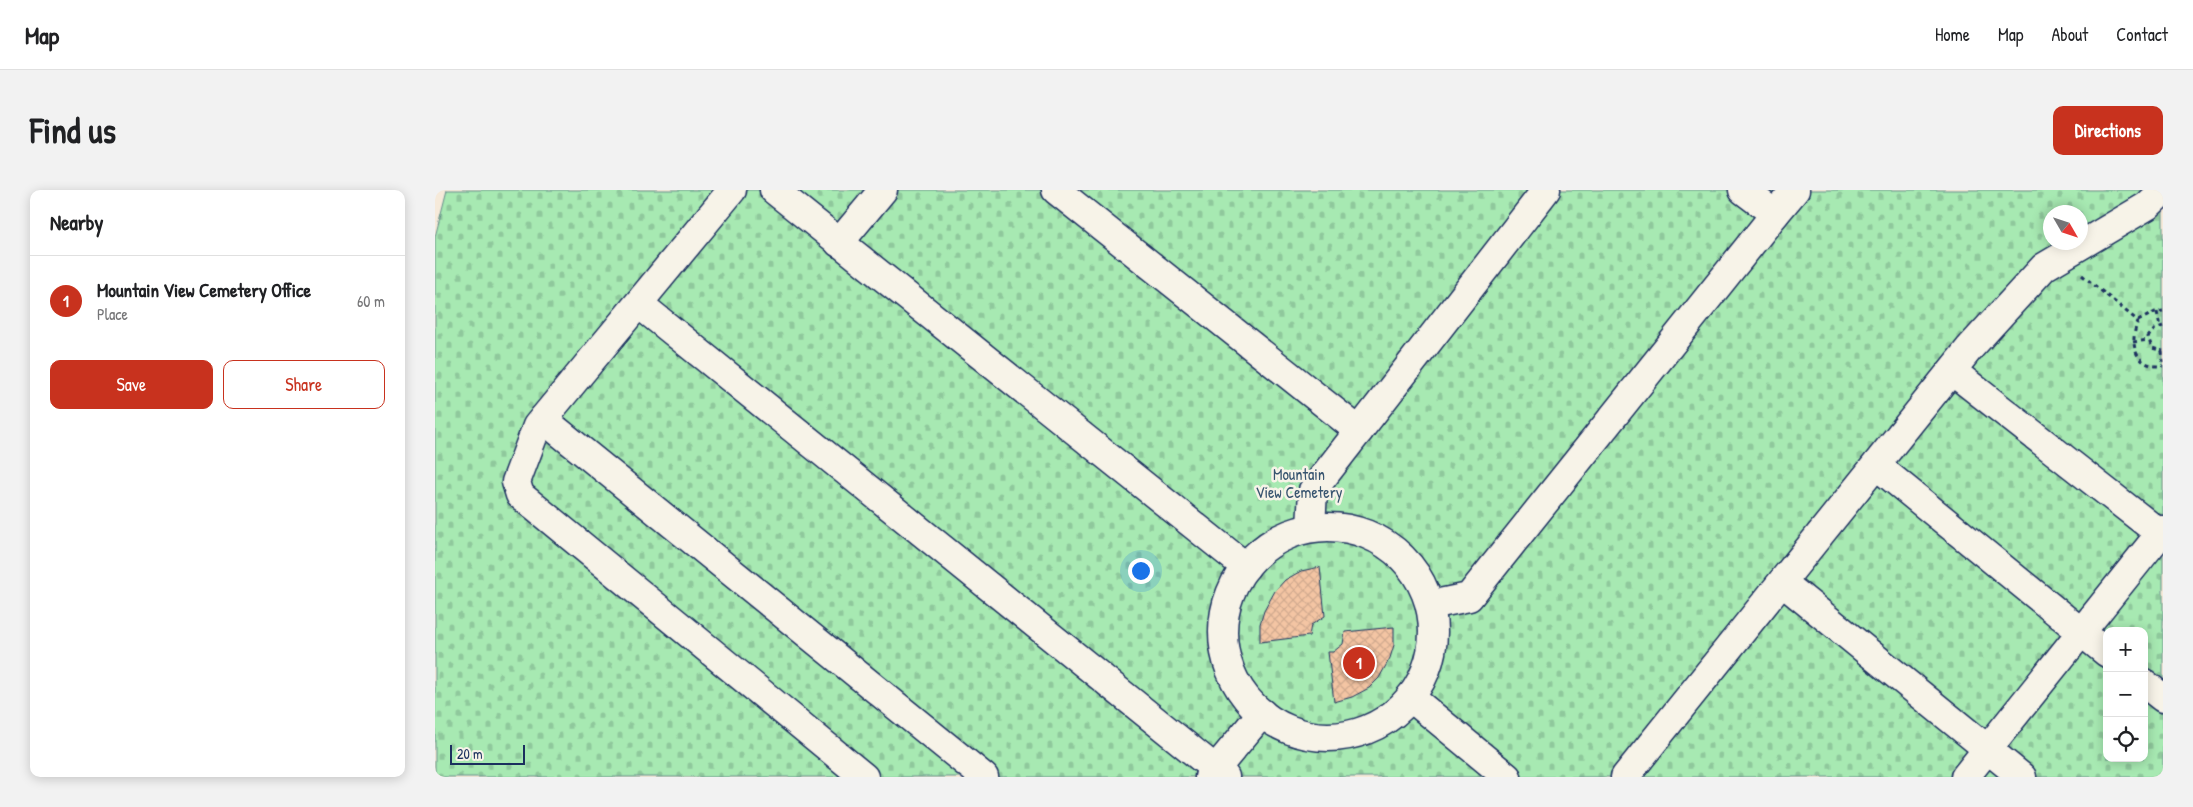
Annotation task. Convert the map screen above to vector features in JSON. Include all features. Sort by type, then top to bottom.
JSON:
[{"type":"lane","points":[[732,190],[537,426],[516,482],[520,495],[864,777]]},
{"type":"lane","points":[[773,190],[1246,567]]},
{"type":"lane","points":[[839,242],[883,190]]},
{"type":"lane","points":[[1056,190],[1359,431]]},
{"type":"lane","points":[[1311,528],[1313,490],[1546,190]]},
{"type":"lane","points":[[1743,190],[1775,214]]},
{"type":"lane","points":[[1430,605],[1469,597],[1795,190]]},
{"type":"lane","points":[[1625,777],[1952,371],[2044,267],[2158,202]]},
{"type":"lane","points":[[639,304],[1217,774],[1262,713]]},
{"type":"lane","points":[[1952,371],[2162,533],[1965,777]]},
{"type":"lane","points":[[543,420],[984,777]]},
{"type":"lane","points":[[1876,465],[2103,649]]},
{"type":"lane","points":[[1311,528],[1349,529],[1368,535],[1385,544],[1401,555],[1413,570],[1430,605],[1433,624],[1429,663],[1410,697],[1381,722],[1364,731],[1345,736],[1307,735],[1288,729],[1262,713],[1243,694],[1233,677],[1223,640],[1223,620],[1228,601],[1246,567],[1259,553],[1275,542],[1292,533],[1311,528]]},
{"type":"lane","points":[[1782,582],[2022,777]]},
{"type":"lane","points":[[2148,686],[2163,698]]},
{"type":"lane","points":[[1410,697],[1507,777]]},
{"type":"path","points":[[2060,257],[2138,321]]},
{"type":"path","points":[[2163,311],[2138,321],[2133,334],[2133,342],[2138,355],[2147,363],[2163,366]]},
{"type":"path","points":[[2157,312],[2162,327],[2151,332],[2149,340],[2152,348],[2162,351],[2163,362]]},
{"type":"path","points":[[2133,342],[2149,340]]},
{"type":"green space","name":"Mountain View Cemetery","points":[[447,190],[2163,190],[2163,777],[435,777],[435,237]]},
{"type":"building","points":[[1320,567],[1325,616],[1311,625],[1309,636],[1260,642],[1260,624],[1264,611],[1275,591],[1285,580],[1301,571]]},
{"type":"building","points":[[1394,627],[1394,645],[1390,658],[1379,678],[1369,688],[1352,697],[1334,702],[1328,652],[1333,652],[1343,644],[1345,632]]},
{"type":"place","name":"Mountain View Cemetery Office","points":[[1359,663]]}]
